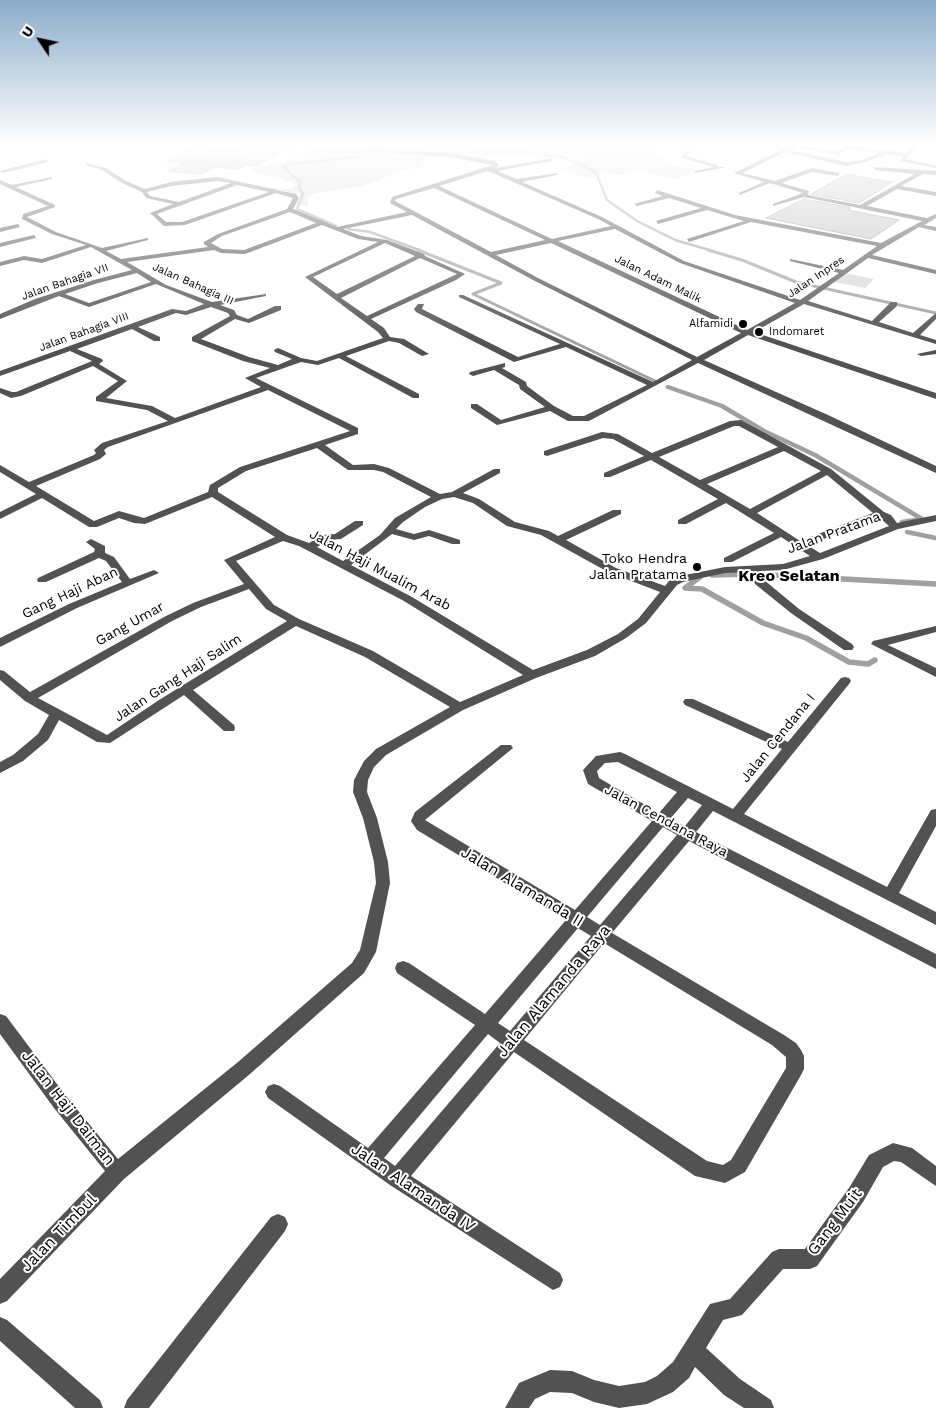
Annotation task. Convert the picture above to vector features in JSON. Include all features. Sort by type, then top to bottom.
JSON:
[{"type":"street","name":"Jalan Bahagia III","points":[[37,212],[23,217],[54,233],[92,245],[156,282],[209,305],[231,312],[234,318]]},
{"type":"street","points":[[156,212],[153,213],[164,224],[183,224],[218,212]]},
{"type":"street","points":[[285,212],[208,241],[206,244],[229,253],[245,252],[321,223]]},
{"type":"street","points":[[294,212],[360,238],[374,246]]},
{"type":"street","name":"Jalan Adam Malik","points":[[489,212],[745,332],[936,396]]},
{"type":"street","points":[[582,212],[682,262],[802,302],[936,342]]},
{"type":"street","points":[[658,222],[693,212]]},
{"type":"street","points":[[719,212],[751,220],[882,245]]},
{"type":"street","points":[[885,212],[926,220]]},
{"type":"street","points":[[335,229],[412,213],[536,279],[697,360],[825,417],[936,470]]},
{"type":"street","name":"Jalan Inpres","points":[[495,367],[524,384],[523,387],[551,408],[571,419],[586,419],[653,385],[745,332],[802,302],[882,245],[916,225],[936,216]]},
{"type":"street","points":[[689,240],[751,220]]},
{"type":"street","points":[[916,225],[936,229]]},
{"type":"street","points":[[0,230],[18,226]]},
{"type":"street","points":[[490,254],[615,227]]},
{"type":"street","points":[[0,245],[34,237]]},
{"type":"street","points":[[360,238],[385,241],[422,255],[462,274],[366,319]]},
{"type":"street","points":[[101,250],[146,239]]},
{"type":"street","points":[[385,241],[308,277],[382,330],[388,339]]},
{"type":"street","points":[[0,264],[24,258],[42,261],[92,245]]},
{"type":"street","points":[[120,261],[214,248]]},
{"type":"street","points":[[337,297],[422,255]]},
{"type":"street","points":[[868,256],[936,272]]},
{"type":"street","points":[[792,260],[844,272]]},
{"type":"street","name":"Jalan Bahagia VII","points":[[0,317],[59,294],[138,271]]},
{"type":"street","points":[[59,294],[89,305],[156,282]]},
{"type":"street","name":"Jalan Bahagia VIII","points":[[0,374],[126,327],[133,327],[175,311],[186,313],[209,305],[264,296]]},
{"type":"street","points":[[461,296],[653,385]]},
{"type":"street","points":[[874,323],[894,304]]},
{"type":"street","points":[[421,306],[419,310],[517,360]]},
{"type":"street","points":[[276,367],[246,359],[195,339],[234,318],[249,321],[278,308]]},
{"type":"street","points":[[915,335],[936,315]]},
{"type":"street","points":[[133,327],[157,339]]},
{"type":"street","points":[[0,468],[41,495],[93,525],[119,514],[138,521],[146,521],[213,493],[213,487],[243,469],[356,431],[249,378],[295,361],[301,360],[314,364],[388,339],[401,341],[425,354]]},
{"type":"street","points":[[473,374],[567,344]]},
{"type":"street","points":[[0,390],[14,395],[94,364],[98,360],[69,348]]},
{"type":"street","points":[[278,350],[297,358],[295,361]]},
{"type":"street","points":[[921,354],[936,352]]},
{"type":"street","points":[[340,356],[416,396]]},
{"type":"street","points":[[94,364],[123,381],[99,399],[149,408],[176,421]]},
{"type":"street","points":[[27,486],[97,457],[101,454],[99,450],[105,445],[266,388]]},
{"type":"street","points":[[474,406],[500,423],[551,408]]},
{"type":"street","points":[[607,475],[733,423],[751,428],[828,471],[880,514],[887,517],[896,527]]},
{"type":"street","points":[[547,453],[608,434],[616,436],[750,513],[819,557]]},
{"type":"street","points":[[318,444],[351,468],[374,467],[386,470],[439,497]]},
{"type":"street","points":[[699,484],[785,447]]},
{"type":"street","points":[[343,566],[391,531],[399,520],[422,505],[439,497],[455,494],[497,471]]},
{"type":"street","points":[[750,513],[828,471]]},
{"type":"street","name":"Jalan Haji Mualim Arab","points":[[213,493],[283,537],[309,548],[408,599],[532,675]]},
{"type":"street","points":[[455,494],[476,501],[511,524],[532,529],[558,540],[620,574],[666,590]]},
{"type":"street","points":[[0,516],[41,495]]},
{"type":"street","points":[[682,522],[726,499]]},
{"type":"street","points":[[558,540],[617,512]]},
{"type":"street","points":[[801,544],[880,514]]},
{"type":"street","name":"Jalan Pratama","points":[[459,707],[532,675],[591,653],[622,636],[642,621],[673,582],[695,575],[753,568],[783,567],[819,557],[896,527],[936,518]]},
{"type":"street","points":[[309,548],[328,537],[337,537],[359,524]]},
{"type":"street","points":[[391,531],[414,537],[429,533],[456,542]]},
{"type":"street","points":[[728,560],[782,533]]},
{"type":"street","points":[[283,537],[229,560],[270,607],[295,621],[369,654],[459,707]]},
{"type":"street","points":[[42,580],[99,554],[101,548],[91,542]]},
{"type":"street","points":[[99,554],[110,559],[128,583]]},
{"type":"street","points":[[753,568],[759,582],[796,611],[848,647]]},
{"type":"street","name":"Gang Haji Aban","points":[[0,643],[73,606],[154,573]]},
{"type":"street","name":"Gang Umar","points":[[29,698],[168,619],[250,585]]},
{"type":"street","name":"Jalan Gang Haji Salim","points":[[0,674],[29,698],[102,738],[110,739],[185,689],[295,621]]},
{"type":"street","points":[[936,629],[877,644],[936,673]]},
{"type":"street","name":"Jalan Cendana I","points":[[735,816],[845,680]]},
{"type":"street","points":[[185,689],[229,728]]},
{"type":"street","points":[[689,702],[791,748]]},
{"type":"street","name":"Jalan Timbul","points":[[0,1294],[117,1172],[244,1068],[358,968],[368,952],[383,883],[381,862],[370,818],[360,792],[361,780],[369,764],[381,752],[459,707]]},
{"type":"street","points":[[0,768],[18,758],[43,737],[57,712]]},
{"type":"street","name":"Jalan Alamanda II","points":[[403,968],[702,1169],[715,1174],[725,1174],[738,1166],[795,1069],[795,1056],[790,1048],[778,1040],[422,826],[418,821],[420,816],[506,748]]},
{"type":"street","name":"Jalan Cendana Raya","points":[[936,919],[620,757],[601,759],[590,770],[593,782],[661,820],[936,962]]},
{"type":"street","name":"Jalan Alamanda Raya","points":[[370,1160],[686,791]]},
{"type":"street","name":"Jalan Alamanda Raya","points":[[397,1178],[711,804]]},
{"type":"street","points":[[890,895],[936,814]]},
{"type":"street","name":"Jalan Haji Daiman","points":[[0,1022],[60,1102],[117,1172]]},
{"type":"street","name":"Jalan Alamanda IV","points":[[274,1092],[370,1160],[553,1280]]},
{"type":"street","name":"Gang Muit","points":[[693,1350],[717,1311],[735,1308],[779,1259],[810,1259],[856,1195],[876,1161],[893,1152],[905,1154],[936,1177]]},
{"type":"street","points":[[135,1408],[278,1224]]},
{"type":"street","points":[[0,1327],[92,1408]]},
{"type":"street","points":[[516,1408],[527,1391],[550,1381],[572,1382],[594,1391],[619,1397],[647,1393],[665,1384],[680,1370],[693,1350],[732,1388],[763,1408]]},
{"type":"shaded area","points":[[844,273],[874,279],[865,288],[835,282]]},
{"type":"building","points":[[779,212],[857,212],[899,220],[871,239],[766,218]]},
{"type":"waterway","points":[[303,212],[336,226]]},
{"type":"waterway","points":[[624,212],[637,221],[675,240],[713,251]]},
{"type":"waterway","points":[[348,229],[370,232],[422,251]]},
{"type":"waterway","points":[[418,250],[501,283],[473,294],[655,381]]},
{"type":"waterway","points":[[708,250],[742,260],[796,282],[936,313]]},
{"type":"waterway","points":[[668,387],[722,406],[764,431],[815,455],[922,519],[902,522]]},
{"type":"waterway","points":[[907,532],[936,538]]},
{"type":"waterway","points":[[712,575],[750,574]]},
{"type":"waterway","points":[[769,575],[936,584]]},
{"type":"waterway","points":[[700,577],[685,588],[702,589],[763,623],[806,638],[849,662],[868,664],[875,660]]},
{"type":"place","name":"Alfamidi","points":[[743,324]]},
{"type":"place","name":"Indomaret","points":[[759,332]]},
{"type":"place","name":"Toko Hendra Jalan Pratama","points":[[697,567]]},
{"type":"district","name":"Kreo Selatan","points":[[789,576]]}]
